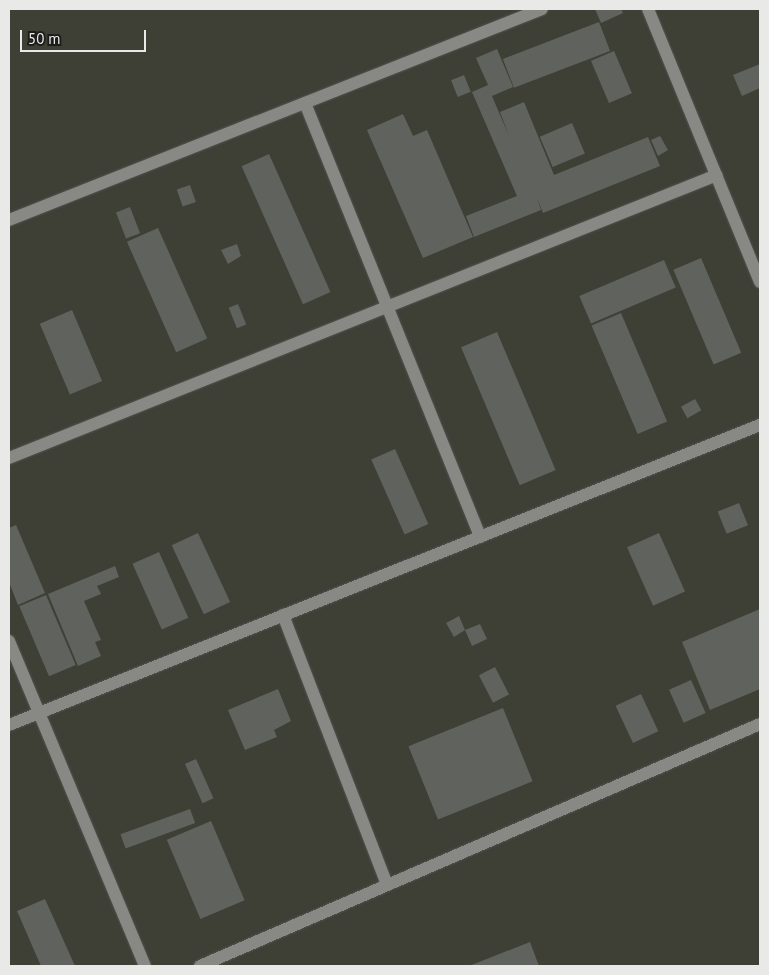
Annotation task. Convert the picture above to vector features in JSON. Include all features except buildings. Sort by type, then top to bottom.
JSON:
[{"type":"street","points":[[9,220],[542,9]]},
{"type":"street","points":[[648,9],[760,282]]},
{"type":"street","points":[[305,103],[480,537]]},
{"type":"street","points":[[9,458],[716,175]]},
{"type":"street","points":[[9,725],[760,425]]},
{"type":"street","points":[[284,616],[387,884]]},
{"type":"street","points":[[9,641],[145,966]]},
{"type":"street","points":[[200,966],[760,724]]},
{"type":"shaded area","points":[[9,9],[760,9],[760,966],[9,966]]}]
